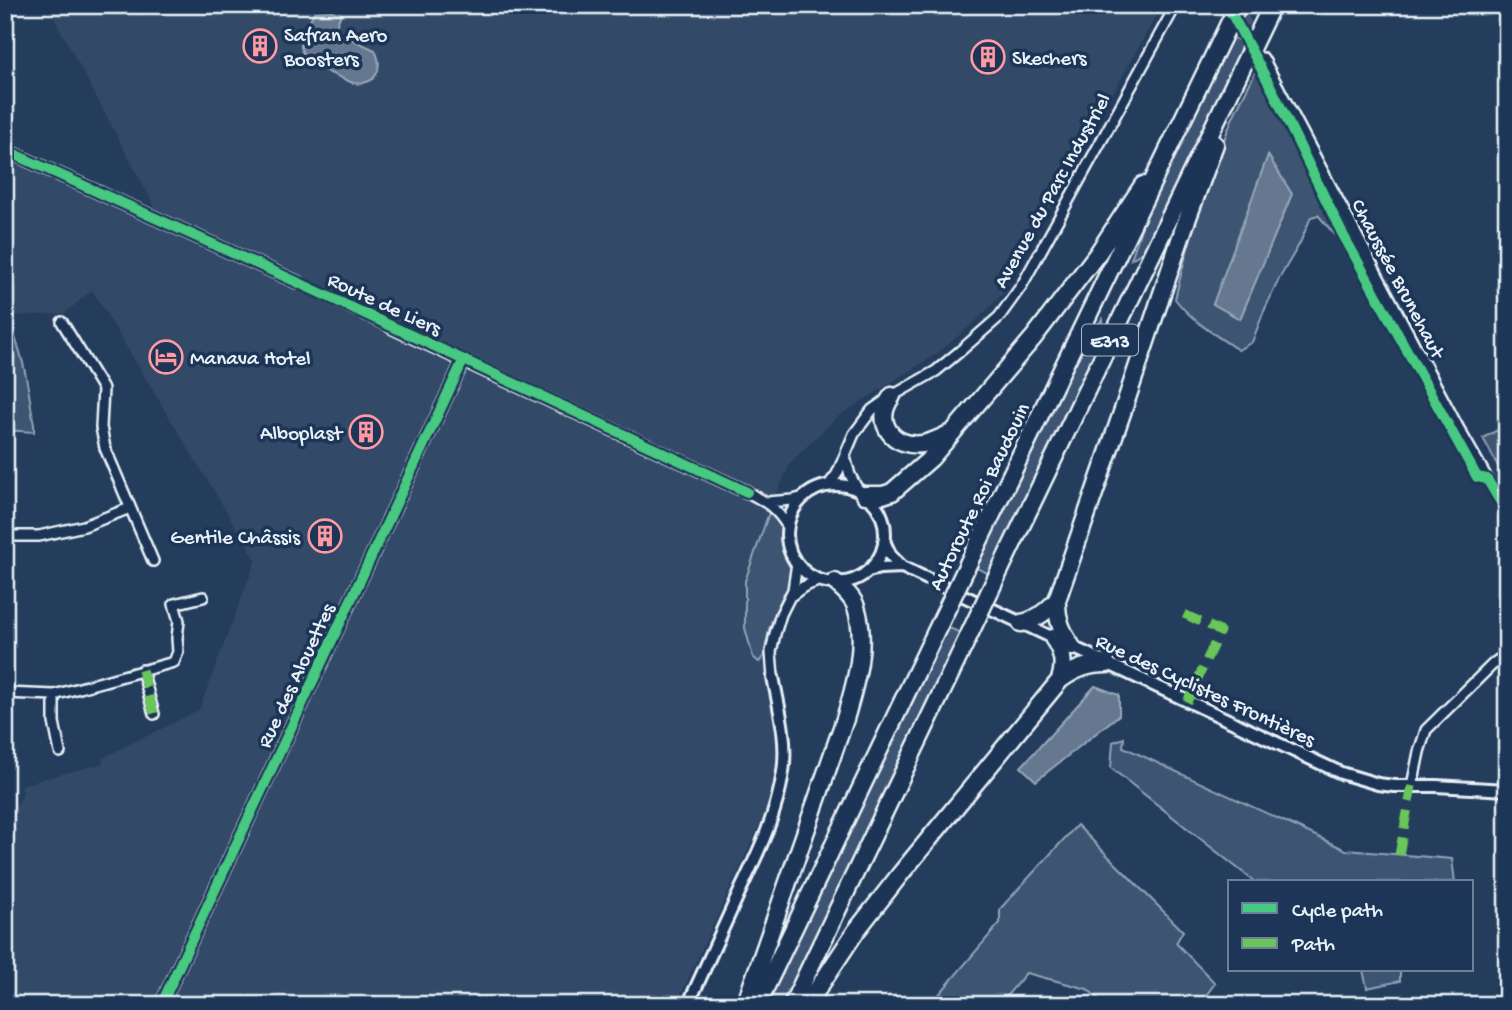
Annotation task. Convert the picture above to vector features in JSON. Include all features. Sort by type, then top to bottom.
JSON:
[{"type":"highway","name":"Autoroute Roi Baudouin","points":[[757,1005],[1238,5]]},
{"type":"highway","name":"E313","points":[[792,1005],[1272,5]]},
{"type":"highway","points":[[1072,647],[1059,623],[1057,600],[1218,136],[1224,104]]},
{"type":"highway","points":[[861,492],[883,495],[896,489],[930,458],[1034,337],[1098,253],[1142,186],[1159,168]]},
{"type":"highway","points":[[892,396],[885,407],[884,421],[887,429],[898,439],[923,444],[954,431]]},
{"type":"highway","points":[[745,1005],[858,675],[860,635],[856,605],[846,592],[828,581]]},
{"type":"highway","points":[[1021,623],[1036,618],[1057,600]]},
{"type":"highway","points":[[1053,638],[1063,658],[1060,680]]},
{"type":"highway","points":[[807,1005],[856,931],[1060,680],[1084,666],[1107,664]]},
{"type":"street","name":"Avenue du Parc Industriel","points":[[828,486],[854,435],[876,406],[936,371],[999,317],[1023,285],[1176,5]]},
{"type":"street","name":"Chaussée Brunehaut","points":[[1263,58],[1459,429],[1507,513]]},
{"type":"street","name":"Route de Liers","points":[[5,150],[299,283],[747,492],[767,502],[788,527]]},
{"type":"street","points":[[62,322],[103,389],[101,427],[105,448],[153,561]]},
{"type":"street","name":"Rue des Alouettes","points":[[161,1005],[463,361]]},
{"type":"street","points":[[845,457],[850,475],[861,492]]},
{"type":"street","points":[[767,502],[793,500],[828,486],[841,485],[861,492],[872,500],[884,523],[884,541],[879,558],[868,571]]},
{"type":"street","points":[[804,497],[795,508],[788,527],[791,552],[797,563],[807,572],[828,581]]},
{"type":"street","points":[[5,536],[39,536],[84,526],[130,508]]},
{"type":"street","points":[[884,541],[891,556],[902,567]]},
{"type":"street","points":[[688,1005],[757,854],[775,807],[783,771],[783,743],[771,652],[781,614],[792,595],[797,563]]},
{"type":"street","points":[[792,595],[803,587],[828,581],[852,580],[880,568],[902,567]]},
{"type":"street","name":"Rue des Cyclistes Frontières","points":[[902,567],[1341,773],[1378,784],[1507,790]]},
{"type":"street","points":[[5,693],[54,695],[174,662],[178,652],[179,621],[174,604],[204,597]]},
{"type":"street","points":[[1412,786],[1426,730],[1494,663],[1507,654]]},
{"type":"street","points":[[142,670],[153,714]]},
{"type":"street","points":[[54,695],[54,722],[60,752]]},
{"type":"shaded area","points":[[47,5],[1162,5],[1001,295],[976,321],[939,352],[837,417],[790,463],[770,510],[759,662],[764,656],[767,680],[777,716],[779,768],[766,811],[676,1005],[5,1005],[5,828],[23,794],[21,785],[103,763],[102,758],[199,710],[256,560],[92,290],[64,314],[5,316],[5,156],[148,221],[155,207]]},
{"type":"shaded area","points":[[332,11],[341,14],[334,31],[375,50],[378,70],[367,82],[353,83],[329,73],[312,63],[302,51],[303,36],[314,12]]},
{"type":"shaded area","points":[[1230,36],[1246,44],[1148,249],[1131,259],[1148,208]]},
{"type":"shaded area","points":[[1259,63],[1341,231],[1335,235],[1318,215],[1311,217],[1300,243],[1279,279],[1252,342],[1238,350],[1197,321],[1175,299],[1214,166]]},
{"type":"shaded area","points":[[1268,155],[1292,194],[1240,319],[1213,304]]},
{"type":"shaded area","points":[[5,316],[21,355],[34,432],[5,430]]},
{"type":"shaded area","points":[[1103,317],[1096,355],[992,575],[974,567],[1067,377]]},
{"type":"shaded area","points":[[1507,425],[1507,483],[1483,438]]},
{"type":"shaded area","points":[[770,510],[781,522],[783,552],[793,573],[791,586],[784,593],[775,613],[764,656],[759,662],[753,657],[745,628],[745,581]]},
{"type":"shaded area","points":[[947,627],[963,634],[785,1005],[766,1005]]},
{"type":"shaded area","points":[[1095,686],[1119,695],[1119,715],[1036,781],[1021,767]]},
{"type":"shaded area","points":[[1124,738],[1123,747],[1346,850],[1452,859],[1455,880],[1252,880],[1111,768],[1113,742]]},
{"type":"shaded area","points":[[1077,825],[1183,931],[1176,943],[1215,983],[1199,1005],[1106,1005],[1087,989],[1026,973],[999,1005],[930,1005],[1000,923],[1000,909]]},
{"type":"shaded area","points":[[1363,972],[1400,972],[1400,981],[1367,988]]},
{"type":"tunnel","points":[[1238,5],[1263,58]]},
{"type":"marked path","points":[[1184,614],[1220,631],[1187,702]]},
{"type":"marked path","points":[[142,670],[154,714]]},
{"type":"marked path","points":[[1399,855],[1412,786]]},
{"type":"cycle path","points":[[1227,5],[1273,91],[1341,231],[1477,477],[1487,479],[1507,513]]},
{"type":"cycle path","points":[[5,150],[299,283],[747,492]]},
{"type":"cycle path","points":[[161,1005],[463,361]]},
{"type":"place","name":"Safran Aero Boosters","points":[[260,46]]},
{"type":"place","name":"Skechers","points":[[988,57]]},
{"type":"place","name":"Manava Hotel","points":[[166,357]]},
{"type":"place","name":"Alboplast","points":[[366,432]]},
{"type":"place","name":"Gentile Châssis","points":[[325,536]]}]
